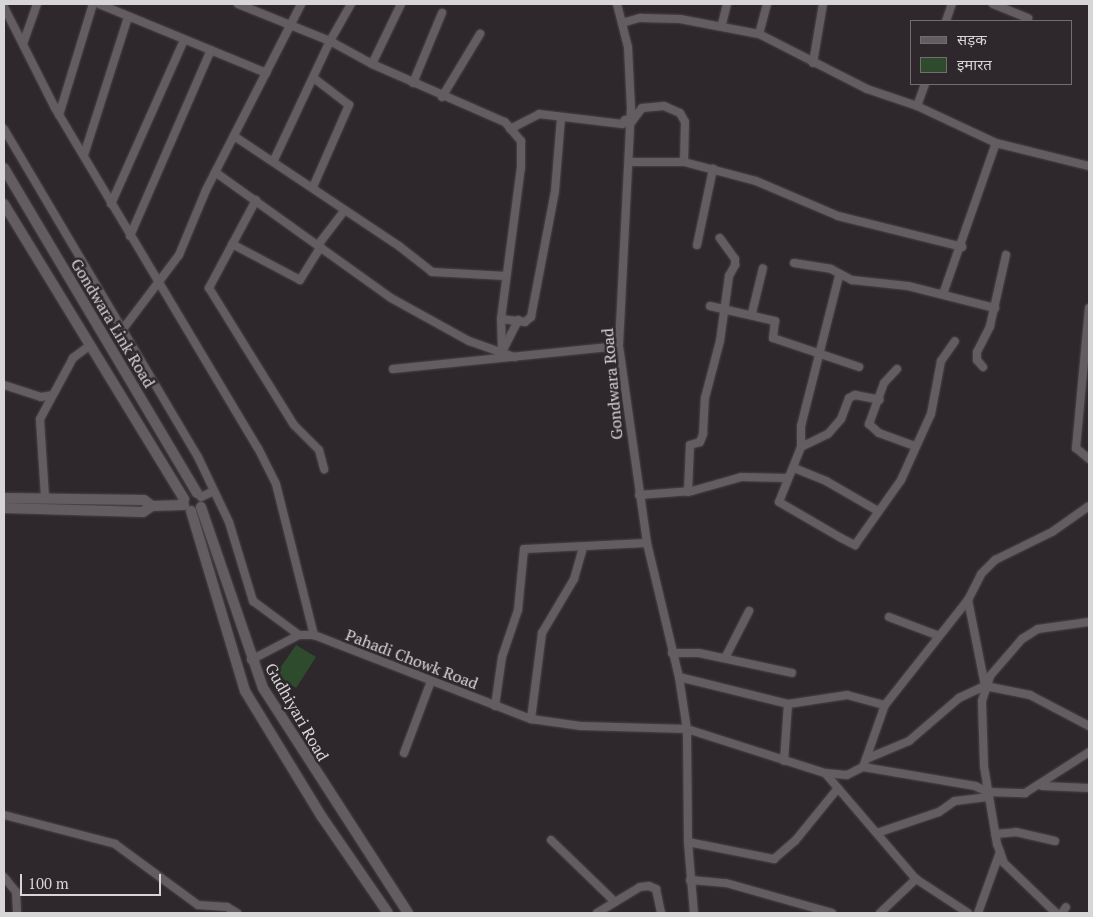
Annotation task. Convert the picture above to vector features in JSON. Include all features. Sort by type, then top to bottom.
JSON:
[{"type":"street","points":[[23,44],[37,4]]},
{"type":"street","points":[[59,115],[93,4]]},
{"type":"street","points":[[99,4],[266,73]]},
{"type":"street","points":[[238,4],[290,27],[330,41],[372,64],[442,97],[504,122],[521,141],[521,167],[501,318],[502,352]]},
{"type":"street","points":[[124,329],[161,282],[179,255],[215,172],[301,4]]},
{"type":"street","points":[[274,160],[315,79],[330,41],[351,4]]},
{"type":"street","points":[[372,64],[401,4]]},
{"type":"street","name":"Gondwara Road","points":[[617,4],[628,47],[630,124],[630,162],[619,346],[647,543],[679,677],[686,729],[688,842],[694,913]]},
{"type":"street","points":[[722,24],[727,4]]},
{"type":"street","points":[[759,34],[767,4]]},
{"type":"street","points":[[813,63],[823,4]]},
{"type":"street","points":[[946,20],[952,4]]},
{"type":"street","points":[[993,4],[1028,18]]},
{"type":"street","points":[[4,7],[59,115],[130,236],[161,282],[276,484],[314,635]]},
{"type":"street","points":[[413,83],[442,13]]},
{"type":"street","points":[[84,155],[128,16]]},
{"type":"street","points":[[622,23],[640,18],[722,24],[759,34],[867,89],[918,106],[996,143],[1089,166]]},
{"type":"street","points":[[442,97],[480,34]]},
{"type":"street","points":[[111,204],[184,40]]},
{"type":"street","points":[[130,236],[211,50]]},
{"type":"street","points":[[313,187],[349,105],[315,79]]},
{"type":"street","points":[[918,106],[925,85]]},
{"type":"street","points":[[510,129],[539,114],[622,124],[625,120],[630,124],[642,108],[674,108],[685,122],[684,162]]},
{"type":"street","points":[[501,318],[525,322],[531,317],[555,191],[561,118]]},
{"type":"street","points":[[4,129],[84,268],[124,329],[214,491],[229,522],[253,601],[299,635],[251,660]]},
{"type":"street","points":[[234,136],[274,160],[344,211],[399,246],[432,272],[506,276]]},
{"type":"street","points":[[943,294],[962,247],[996,143]]},
{"type":"street","points":[[630,162],[684,162],[713,169],[756,182],[838,216],[962,247]]},
{"type":"street","name":"Gondwara Link Road","points":[[4,168],[200,499]]},
{"type":"street","points":[[697,245],[713,169]]},
{"type":"street","points":[[215,172],[391,298],[434,324],[514,357]]},
{"type":"street","points":[[256,200],[209,288],[294,425],[319,450],[324,469]]},
{"type":"street","name":"Gondwara Link Road","points":[[4,204],[186,505]]},
{"type":"street","points":[[232,244],[300,280],[344,211]]},
{"type":"street","points":[[688,492],[690,445],[700,442],[703,434],[705,398],[726,308],[735,259],[720,238]]},
{"type":"street","points":[[983,367],[977,360],[977,352],[995,308],[1006,254]]},
{"type":"street","points":[[794,263],[830,269],[839,276],[943,294],[995,308]]},
{"type":"street","points":[[752,313],[763,268]]},
{"type":"street","points":[[839,276],[800,426],[801,447],[779,502],[855,545],[901,480],[933,406],[941,361],[955,341]]},
{"type":"street","points":[[710,306],[752,313],[776,321],[773,338],[859,367]]},
{"type":"street","points":[[1089,308],[1076,448],[1089,459]]},
{"type":"street","points":[[502,352],[518,320]]},
{"type":"street","points":[[45,497],[40,419],[73,358],[89,346]]},
{"type":"street","points":[[393,369],[619,346]]},
{"type":"street","points":[[897,369],[884,383],[880,400],[869,424],[880,432],[915,446]]},
{"type":"street","points":[[4,385],[41,397],[52,395]]},
{"type":"street","points":[[801,447],[828,434],[841,419],[849,398],[855,395],[880,400]]},
{"type":"street","points":[[794,468],[826,481],[878,511]]},
{"type":"street","points":[[639,495],[688,492],[741,477],[787,478]]},
{"type":"street","points":[[4,508],[143,512],[152,506],[186,505],[214,491]]},
{"type":"street","points":[[4,498],[45,497],[144,500],[152,506]]},
{"type":"street","points":[[186,505],[200,499]]},
{"type":"street","name":"Gudhiyari Road","points":[[200,499],[251,660],[286,729],[408,913]]},
{"type":"street","name":"Gudhiyari Road","points":[[186,505],[246,690],[322,817],[388,913]]},
{"type":"street","points":[[988,794],[975,786],[864,763],[885,704],[968,600],[981,574],[995,560],[1052,532],[1089,506]]},
{"type":"street","points":[[494,706],[502,657],[518,610],[524,549],[647,543]]},
{"type":"street","points":[[532,720],[542,633],[574,580],[583,547]]},
{"type":"street","points":[[968,600],[985,686],[982,750],[995,834],[1000,852],[1013,872],[1056,913]]},
{"type":"street","points":[[725,658],[749,610]]},
{"type":"street","points":[[889,617],[939,636]]},
{"type":"street","points":[[985,686],[1022,639],[1038,629],[1089,622]]},
{"type":"street","name":"Pahadi Chowk Road","points":[[299,635],[314,635],[532,720],[581,726],[686,729],[824,773],[847,775],[864,763],[910,741],[959,698],[985,686]]},
{"type":"street","points":[[672,653],[725,658],[792,673]]},
{"type":"street","points":[[679,677],[788,704],[847,695],[885,704]]},
{"type":"street","points":[[404,753],[431,681]]},
{"type":"street","points":[[985,686],[1030,695],[1089,726]]},
{"type":"street","points":[[784,761],[788,704]]},
{"type":"street","points":[[877,834],[939,812],[956,802],[988,794],[1025,794],[1042,786],[1089,752]]},
{"type":"street","points":[[824,773],[916,879],[968,913]]},
{"type":"street","points":[[1042,786],[1089,788]]},
{"type":"street","points":[[688,842],[774,859],[795,841],[838,788]]},
{"type":"street","points":[[4,815],[115,844],[198,905],[227,907],[237,913]]},
{"type":"street","points":[[995,834],[1016,832],[1054,841]]},
{"type":"street","points":[[551,840],[615,902]]},
{"type":"street","points":[[978,913],[1000,852]]},
{"type":"street","points":[[4,877],[16,892],[17,913]]},
{"type":"street","points":[[880,913],[916,879]]},
{"type":"street","points":[[690,880],[726,884],[832,913]]},
{"type":"street","points":[[597,913],[615,902],[650,886],[656,889],[661,913]]},
{"type":"building","points":[[296,645],[316,657],[296,688],[276,674]]}]
